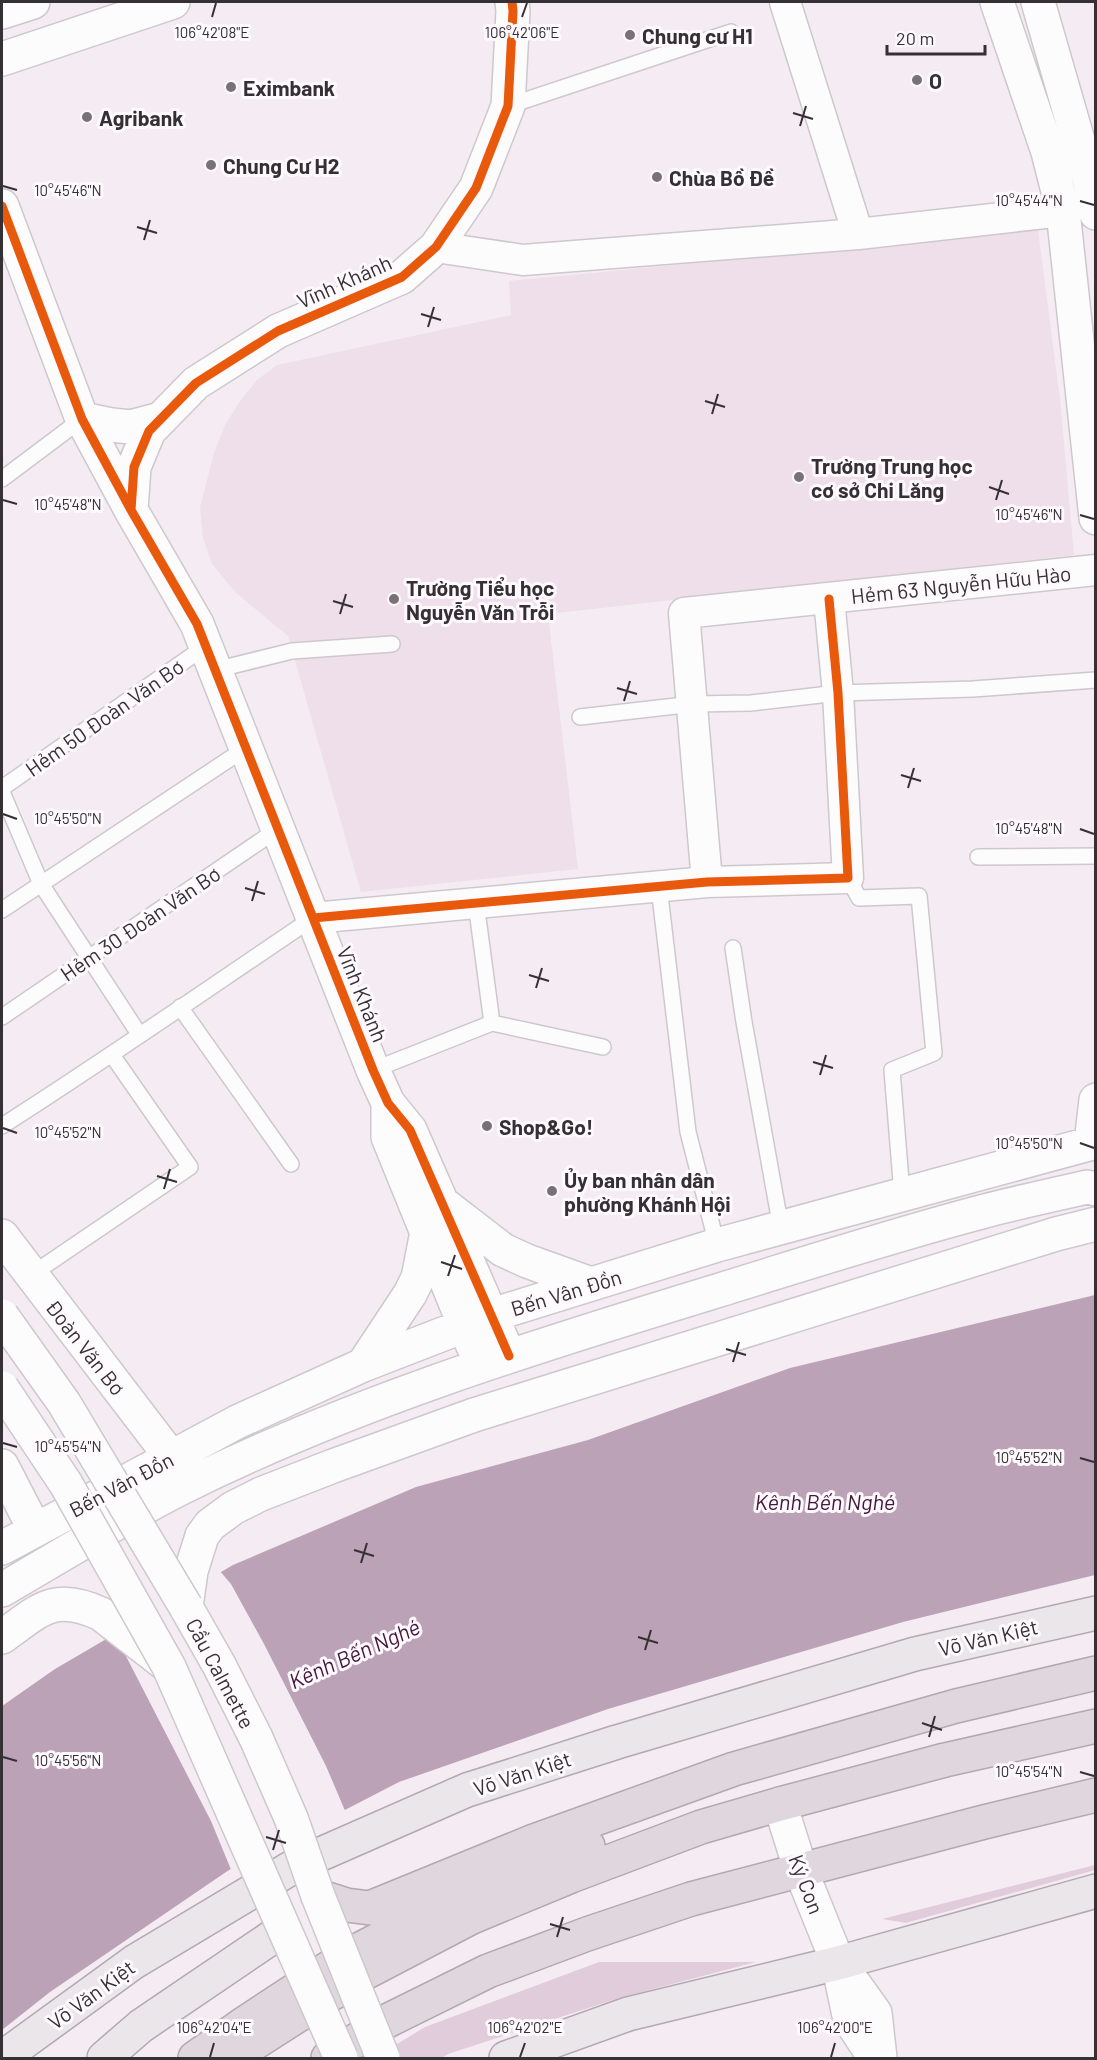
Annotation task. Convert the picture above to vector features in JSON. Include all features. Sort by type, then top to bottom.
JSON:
[{"type":"highway","points":[[318,1896],[346,1905],[370,1908],[534,1841],[734,1769],[956,1706],[1095,1673]]},
{"type":"highway","points":[[231,2058],[361,1975],[471,1917],[571,1876],[701,1827],[780,1804],[933,1763],[1095,1726]]},
{"type":"highway","points":[[328,2058],[387,2021],[488,1971],[586,1934],[691,1899],[1095,1795]]},
{"type":"highway","points":[[195,2058],[347,1956],[456,1899],[517,1872],[704,1804],[780,1804]]},
{"type":"main road","points":[[2,12],[33,2]]},
{"type":"main road","points":[[2,59],[173,2]]},
{"type":"main road","name":"Vĩnh Khánh","points":[[131,510],[134,467],[149,431],[196,383],[278,331],[402,278],[436,247],[476,188],[508,106],[512,2]]},
{"type":"main road","points":[[997,2],[1048,152],[1063,211],[1095,518]]},
{"type":"main road","points":[[1038,2],[1094,191]]},
{"type":"main road","name":"Vĩnh Khánh","points":[[2,209],[82,419],[197,624],[373,1070],[388,1103],[410,1130],[442,1204],[478,1320],[494,1361]]},
{"type":"main road","points":[[82,419],[131,427],[161,419]]},
{"type":"main road","points":[[1093,1142],[1095,1100]]},
{"type":"main road","name":"Vĩnh Khánh","points":[[388,1103],[388,1137],[427,1232],[478,1320]]},
{"type":"main road","name":"Bến Vân Đồn","points":[[2,1548],[247,1417],[363,1365],[478,1320],[717,1245],[1093,1142]]},
{"type":"main road","name":"Bến Vân Đồn","points":[[2,1590],[179,1490],[277,1444],[369,1406],[494,1361],[809,1262],[986,1211],[1087,1187],[1095,1189]]},
{"type":"main road","points":[[442,1204],[503,1250],[591,1284]]},
{"type":"main road","points":[[186,1607],[191,1571],[202,1536],[210,1525],[232,1508],[261,1494],[474,1415],[1056,1234],[1095,1224]]},
{"type":"main road","points":[[363,1365],[418,1278],[427,1232]]},
{"type":"main road","name":"Đoàn Văn Bơ","points":[[2,1236],[171,1457]]},
{"type":"main road","name":"Cầu Calmette","points":[[2,1316],[64,1403],[219,1665],[256,1738],[291,1818],[318,1896],[382,2058]]},
{"type":"main road","name":"Cầu Calmette","points":[[2,1388],[66,1484],[170,1667],[341,2058]]},
{"type":"main road","points":[[2,1466],[35,1530]]},
{"type":"main road","points":[[2,1637],[40,1610],[53,1604],[77,1605],[89,1608],[111,1620],[170,1667]]},
{"type":"main road","name":"Võ Văn Kiệt","points":[[2,2058],[134,1962],[296,1865],[467,1790],[617,1742],[915,1653],[1095,1613]]},
{"type":"main road","name":"Ký Con","points":[[780,1804],[801,1871],[838,1963],[850,2020],[875,2058]]},
{"type":"main road","points":[[1039,1809],[1095,1810]]},
{"type":"main road","points":[[506,2058],[628,2014],[838,1963],[1095,1891]]},
{"type":"main road","points":[[104,2058],[141,2026],[284,1929]]},
{"type":"main road","name":"Ký Con","points":[[838,1963],[875,2013],[880,2058]]},
{"type":"street","points":[[785,2],[858,234]]},
{"type":"street","points":[[436,247],[524,260],[858,234],[1063,211]]},
{"type":"street","name":"Hẻm 63 Nguyễn Hữu Hào","points":[[693,704],[684,613],[1095,570]]},
{"type":"street","points":[[313,918],[707,882],[848,878],[838,693],[829,598]]},
{"type":"street","points":[[693,704],[707,882]]},
{"type":"lane","points":[[508,106],[731,32]]},
{"type":"lane","points":[[2,479],[82,419]]},
{"type":"lane","points":[[211,658],[392,644]]},
{"type":"lane","name":"Hẻm 50 Đoàn Văn Bơ","points":[[2,790],[211,658]]},
{"type":"lane","points":[[580,717],[693,704],[751,703],[838,693],[973,689],[1095,680]]},
{"type":"lane","points":[[2,910],[246,748]]},
{"type":"lane","points":[[2,790],[41,884],[140,1034]]},
{"type":"lane","name":"Hẻm 30 Đoàn Văn Bơ","points":[[2,1017],[278,829]]},
{"type":"lane","points":[[978,857],[1095,856]]},
{"type":"lane","points":[[848,878],[859,898],[919,896],[934,1053],[892,1070],[902,1194]]},
{"type":"lane","points":[[659,886],[688,1132],[717,1245]]},
{"type":"lane","points":[[476,903],[492,1023]]},
{"type":"lane","points":[[2,1126],[112,1055],[313,918]]},
{"type":"lane","points":[[733,948],[781,1228]]},
{"type":"lane","points":[[180,1007],[291,1164]]},
{"type":"lane","points":[[373,1070],[492,1023],[603,1047]]},
{"type":"lane","points":[[31,1275],[190,1167],[112,1055]]},
{"type":"shaded area","points":[[1038,230],[1060,399],[1074,555],[548,614],[578,869],[361,892],[288,636],[235,592],[212,564],[203,538],[200,507],[214,453],[225,425],[257,380],[277,365],[511,315],[509,281]]},
{"type":"shaded area","points":[[1095,1865],[1095,1870],[906,1923],[882,1919]]},
{"type":"shaded area","points":[[599,1962],[756,1962],[619,1998],[448,2054],[442,2058],[374,2058],[425,2027]]},
{"type":"water","name":"Kênh Bến Nghé","points":[[1095,1295],[1095,1575],[903,1622],[608,1709],[399,1782],[229,1870],[50,1992],[2,2030],[2,1706],[55,1669],[233,1565],[416,1487],[588,1440],[790,1368]]},
{"type":"pier","points":[[219,1570],[231,1584],[264,1644],[326,1766],[346,1813],[232,1872],[211,1821],[113,1631]]},
{"type":"cycle path","points":[[131,510],[134,467],[149,431],[196,383],[278,331],[402,277],[436,247],[476,188],[508,106],[512,2]]},
{"type":"cycle path","points":[[2,206],[82,419],[197,624],[373,1070],[388,1103],[410,1130],[509,1356]]},
{"type":"cycle path","points":[[313,918],[707,882],[848,878],[838,693],[829,599]]},
{"type":"place","name":"Chung cư H1","points":[[630,35]]},
{"type":"place","name":"O","points":[[917,80]]},
{"type":"place","name":"Eximbank","points":[[231,87]]},
{"type":"place","name":"Agribank","points":[[87,117]]},
{"type":"place","name":"Chung Cư H2","points":[[211,165]]},
{"type":"place","name":"Chùa Bồ Đề","points":[[657,177]]},
{"type":"place","name":"Trường Trung học cơ sở Chi Lăng","points":[[799,477]]},
{"type":"place","name":"Trường Tiểu học Nguyễn Văn Trỗi","points":[[394,599]]},
{"type":"place","name":"Shop&Go!","points":[[487,1126]]},
{"type":"place","name":"Ủy ban nhân dân phường Khánh Hội","points":[[552,1191]]}]
